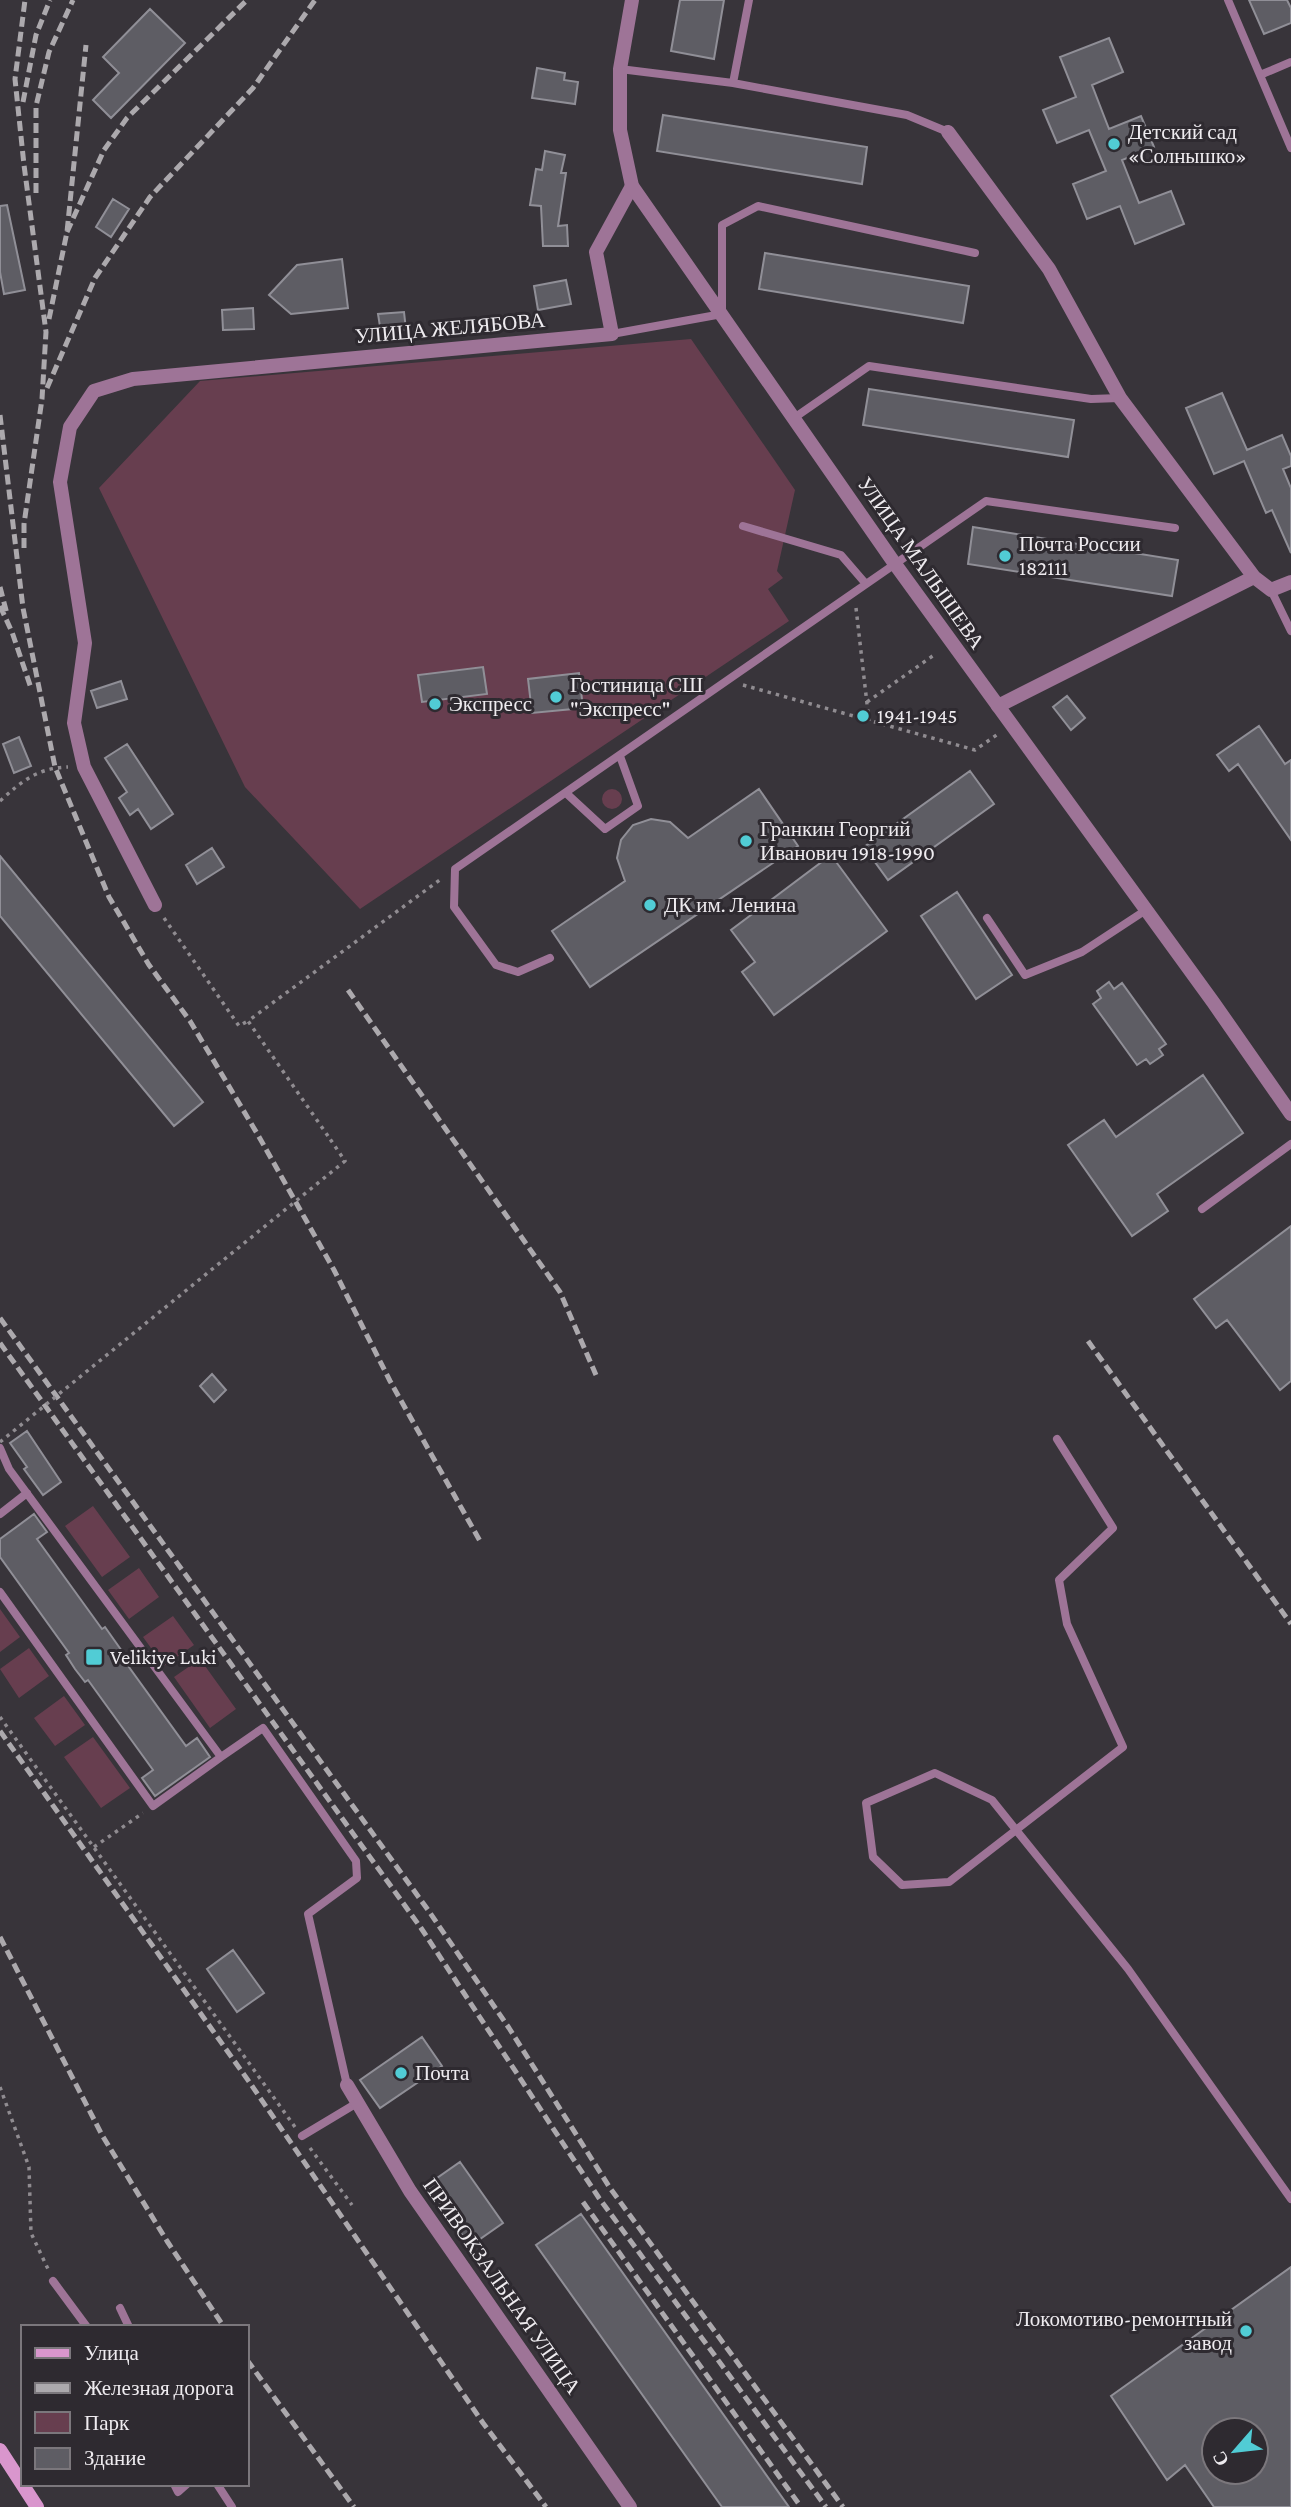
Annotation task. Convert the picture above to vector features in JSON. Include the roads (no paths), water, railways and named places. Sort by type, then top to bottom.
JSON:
[{"type":"main road","points":[[0,2450],[21,2482]]},
{"type":"main road","points":[[23,2486],[37,2507]]},
{"type":"street","name":"УЛИЦА МАЛЫШЕВА","points":[[632,0],[620,69],[620,130],[632,186],[895,564],[1291,1114]]},
{"type":"street","points":[[948,132],[1049,270],[1120,398],[1254,577],[1271,590],[1291,582]]},
{"type":"street","points":[[612,334],[596,252],[632,186]]},
{"type":"street","name":"УЛИЦА ЖЕЛЯБОВА","points":[[155,905],[84,767],[74,723],[85,643],[60,482],[69,427],[94,391],[133,379],[612,334]]},
{"type":"street","points":[[998,706],[1254,577]]},
{"type":"street","name":"ПРИВОКЗАЛЬНАЯ УЛИЦА","points":[[347,2085],[410,2191],[629,2507]]},
{"type":"lane","points":[[733,83],[749,0]]},
{"type":"lane","points":[[1228,0],[1291,148]]},
{"type":"lane","points":[[1259,75],[1291,62]]},
{"type":"lane","points":[[620,69],[733,83],[906,115],[948,132]]},
{"type":"lane","points":[[612,334],[722,314],[722,225],[758,206],[975,253]]},
{"type":"lane","points":[[794,418],[869,366],[1091,399],[1120,398]]},
{"type":"lane","points":[[550,958],[518,972],[496,965],[454,907],[455,869],[986,501],[1175,528]]},
{"type":"lane","points":[[743,526],[841,555],[866,584]]},
{"type":"lane","points":[[1271,590],[1291,631]]},
{"type":"lane","points":[[566,793],[605,828],[638,806],[620,756]]},
{"type":"lane","points":[[987,918],[1025,975],[1082,952],[1146,910]]},
{"type":"lane","points":[[1202,1209],[1291,1144]]},
{"type":"lane","points":[[1056,1439],[1113,1528],[1059,1580],[1066,1624],[1123,1747],[1016,1830],[949,1882],[902,1885],[873,1857],[866,1803],[936,1773],[992,1800],[1016,1830],[1128,1969],[1291,2199]]},
{"type":"lane","points":[[0,1448],[9,1469],[221,1757]]},
{"type":"lane","points":[[0,1514],[27,1493]]},
{"type":"lane","points":[[0,1592],[153,1806],[262,1728],[356,1861],[357,1878],[308,1914],[347,2085]]},
{"type":"lane","points":[[302,2136],[357,2103]]},
{"type":"lane","points":[[54,2281],[86,2325]]},
{"type":"lane","points":[[120,2308],[128,2325]]},
{"type":"lane","points":[[219,2486],[232,2507]]},
{"type":"railway","points":[[24,548],[24,524],[42,399],[46,332],[15,79],[25,0]]},
{"type":"railway","points":[[23,102],[36,35],[50,0]]},
{"type":"railway","points":[[36,193],[36,106],[49,52],[73,0]]},
{"type":"railway","points":[[67,232],[104,150],[127,118],[247,0]]},
{"type":"railway","points":[[47,388],[95,278],[150,197],[253,88],[315,0]]},
{"type":"railway","points":[[49,319],[67,232],[86,45]]},
{"type":"railway","points":[[0,415],[23,608],[55,767],[109,897],[149,965],[190,1021],[258,1135],[334,1270],[390,1381],[480,1541]]},
{"type":"railway","points":[[0,587],[7,614]]},
{"type":"railway","points":[[0,606],[31,688]]},
{"type":"railway","points":[[348,990],[560,1292],[596,1375]]},
{"type":"railway","points":[[0,1318],[428,1910],[509,2028],[610,2188],[843,2507]]},
{"type":"railway","points":[[1088,1341],[1291,1624]]},
{"type":"railway","points":[[0,1343],[421,1928],[599,2198],[826,2507]]},
{"type":"railway","points":[[0,1731],[250,2083],[483,2423],[546,2507]]},
{"type":"railway","points":[[0,1937],[102,2135],[223,2325]]},
{"type":"railway","points":[[583,2202],[801,2507]]},
{"type":"railway","points":[[248,2361],[354,2507]]},
{"type":"place","name":"Детский сад «Солнышко»","points":[[1114,144]]},
{"type":"place","name":"Почта России 182111","points":[[1005,556]]},
{"type":"place","name":"Гостиница СШ \"Экспресс\"","points":[[556,697]]},
{"type":"place","name":"Экспресс","points":[[435,704]]},
{"type":"place","name":"1941-1945","points":[[863,716]]},
{"type":"place","name":"Гранкин Георгий Иванович 1918-1990","points":[[746,841]]},
{"type":"place","name":"ДК им. Ленина","points":[[650,905]]},
{"type":"place","name":"Velikiye Luki","points":[[94,1657]]},
{"type":"place","name":"Почта","points":[[401,2073]]},
{"type":"place","name":"Локомотиво-ремонтный завод","points":[[1246,2331]]}]
